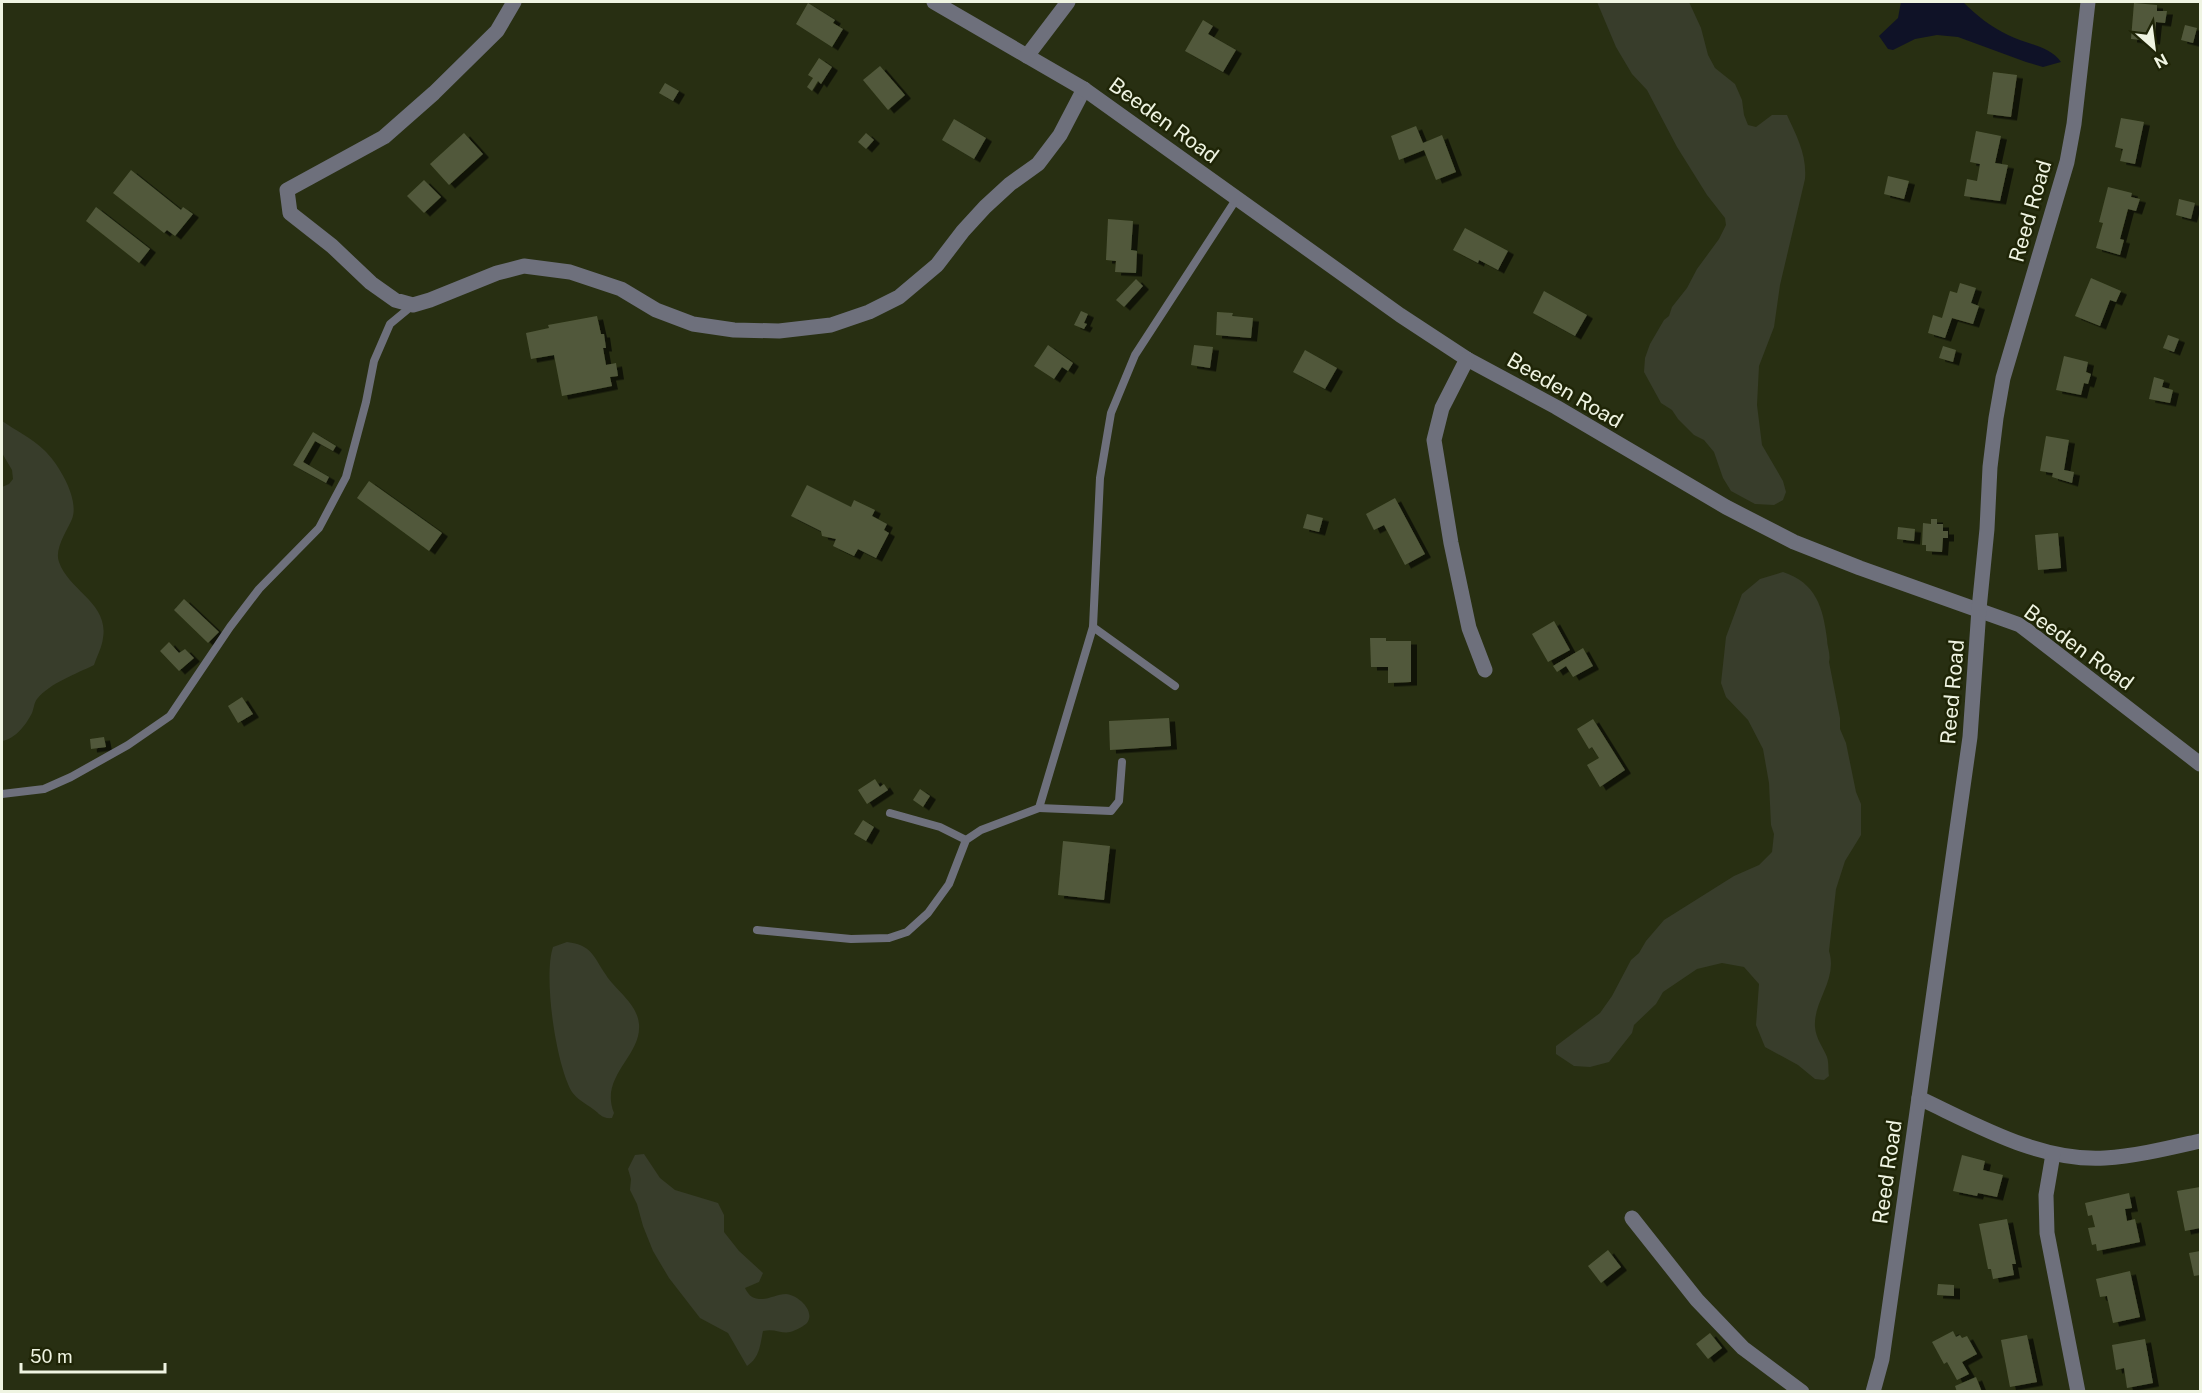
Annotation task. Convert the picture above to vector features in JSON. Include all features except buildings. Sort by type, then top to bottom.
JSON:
[{"type":"street","points":[[514,2],[497,31],[434,93],[384,136],[287,190],[290,213],[332,246],[371,283],[395,300],[413,305],[496,273],[524,266],[570,272],[621,289],[656,310],[693,324],[734,330],[779,332],[841,322],[869,312],[899,297],[937,265],[985,207],[1010,184],[1038,164],[1060,135],[1084,89]]},
{"type":"street","name":"Beeden Road","points":[[934,2],[1084,89],[1400,315],[1467,359],[1556,407],[1708,496],[1794,542],[2020,625],[2200,764]]},
{"type":"street","points":[[1028,56],[1068,2]]},
{"type":"street","name":"Reed Road","points":[[1873,1392],[1882,1359],[1970,737],[1990,466],[2003,378],[2067,162],[2074,124],[2088,2]]},
{"type":"street","points":[[1467,359],[1442,408],[1434,441],[1451,543],[1469,628],[1485,670]]},
{"type":"street","points":[[1919,1098],[2013,1142],[2053,1154],[2104,1158],[2200,1141]]},
{"type":"street","points":[[2053,1154],[2046,1195],[2047,1233],[2078,1392]]},
{"type":"street","points":[[1632,1218],[1697,1300],[1743,1348],[1802,1392]]},
{"type":"lane","points":[[1040,808],[1093,627],[1100,478],[1111,413],[1135,355],[1237,198]]},
{"type":"lane","points":[[2,794],[44,789],[71,777],[128,745],[170,716],[230,627],[259,589],[319,528],[346,477],[366,402],[374,361],[390,324],[413,305]]},
{"type":"lane","points":[[1093,627],[1175,686]]},
{"type":"lane","points":[[758,930],[851,939],[889,938],[907,932],[928,913],[949,884],[966,840],[981,830],[1040,808],[1111,811],[1119,801],[1122,762]]},
{"type":"lane","points":[[890,813],[940,827],[966,840]]},
{"type":"green space","points":[[1597,2],[1689,2],[1715,68],[1735,84],[1742,100],[1748,125],[1756,127],[1772,115],[1787,115],[1800,146],[1805,179],[1780,285],[1774,327],[1759,366],[1757,405],[1762,445],[1783,481],[1786,492],[1783,500],[1774,505],[1755,504],[1731,491],[1723,478],[1714,452],[1704,440],[1694,435],[1678,419],[1672,410],[1661,403],[1644,372],[1645,358],[1650,344],[1726,225],[1725,218],[1707,195],[1677,147],[1647,90],[1632,74],[1616,47]]},
{"type":"green space","points":[[2,421],[44,450],[66,482],[74,511],[58,551],[59,562],[71,581],[94,606],[103,626],[102,641],[94,665],[64,679],[42,693],[23,727],[7,740],[2,741],[2,487],[13,479],[12,470],[2,453]]},
{"type":"green space","points":[[1783,572],[1803,583],[1816,598],[1820,607],[1840,729],[1846,743],[1856,792],[1861,804],[1861,835],[1845,861],[1836,889],[1829,951],[1830,971],[1815,1017],[1818,1039],[1827,1057],[1829,1076],[1824,1080],[1815,1079],[1798,1065],[1765,1047],[1756,1025],[1759,984],[1744,967],[1722,963],[1697,969],[1663,992],[1656,1004],[1634,1025],[1632,1033],[1609,1062],[1590,1067],[1574,1066],[1556,1054],[1556,1046],[1600,1013],[1631,960],[1664,920],[1734,876],[1759,865],[1772,852],[1774,834],[1771,825],[1769,783],[1763,749],[1748,720],[1726,697],[1721,683],[1726,637],[1742,594],[1760,579]]},
{"type":"green space","points":[[567,942],[582,946],[591,952],[610,981],[630,1003],[639,1024],[634,1046],[612,1088],[611,1100],[614,1113],[612,1118],[601,1116],[574,1095],[561,1062],[550,999],[550,961],[553,947]]},
{"type":"green space","points":[[644,1154],[660,1178],[675,1190],[718,1203],[724,1215],[724,1232],[739,1251],[763,1273],[759,1282],[745,1288],[750,1295],[762,1299],[783,1294],[791,1295],[800,1300],[807,1309],[809,1318],[807,1323],[797,1330],[763,1331],[757,1355],[747,1366],[728,1333],[700,1318],[669,1278],[653,1251],[630,1190],[631,1179],[628,1169],[635,1155]]},
{"type":"water","points":[[1901,2],[1963,2],[1996,28],[2043,48],[2061,62],[2043,67],[1958,37],[1937,35],[1915,39],[1893,50],[1888,49],[1879,36],[1898,18]]}]
